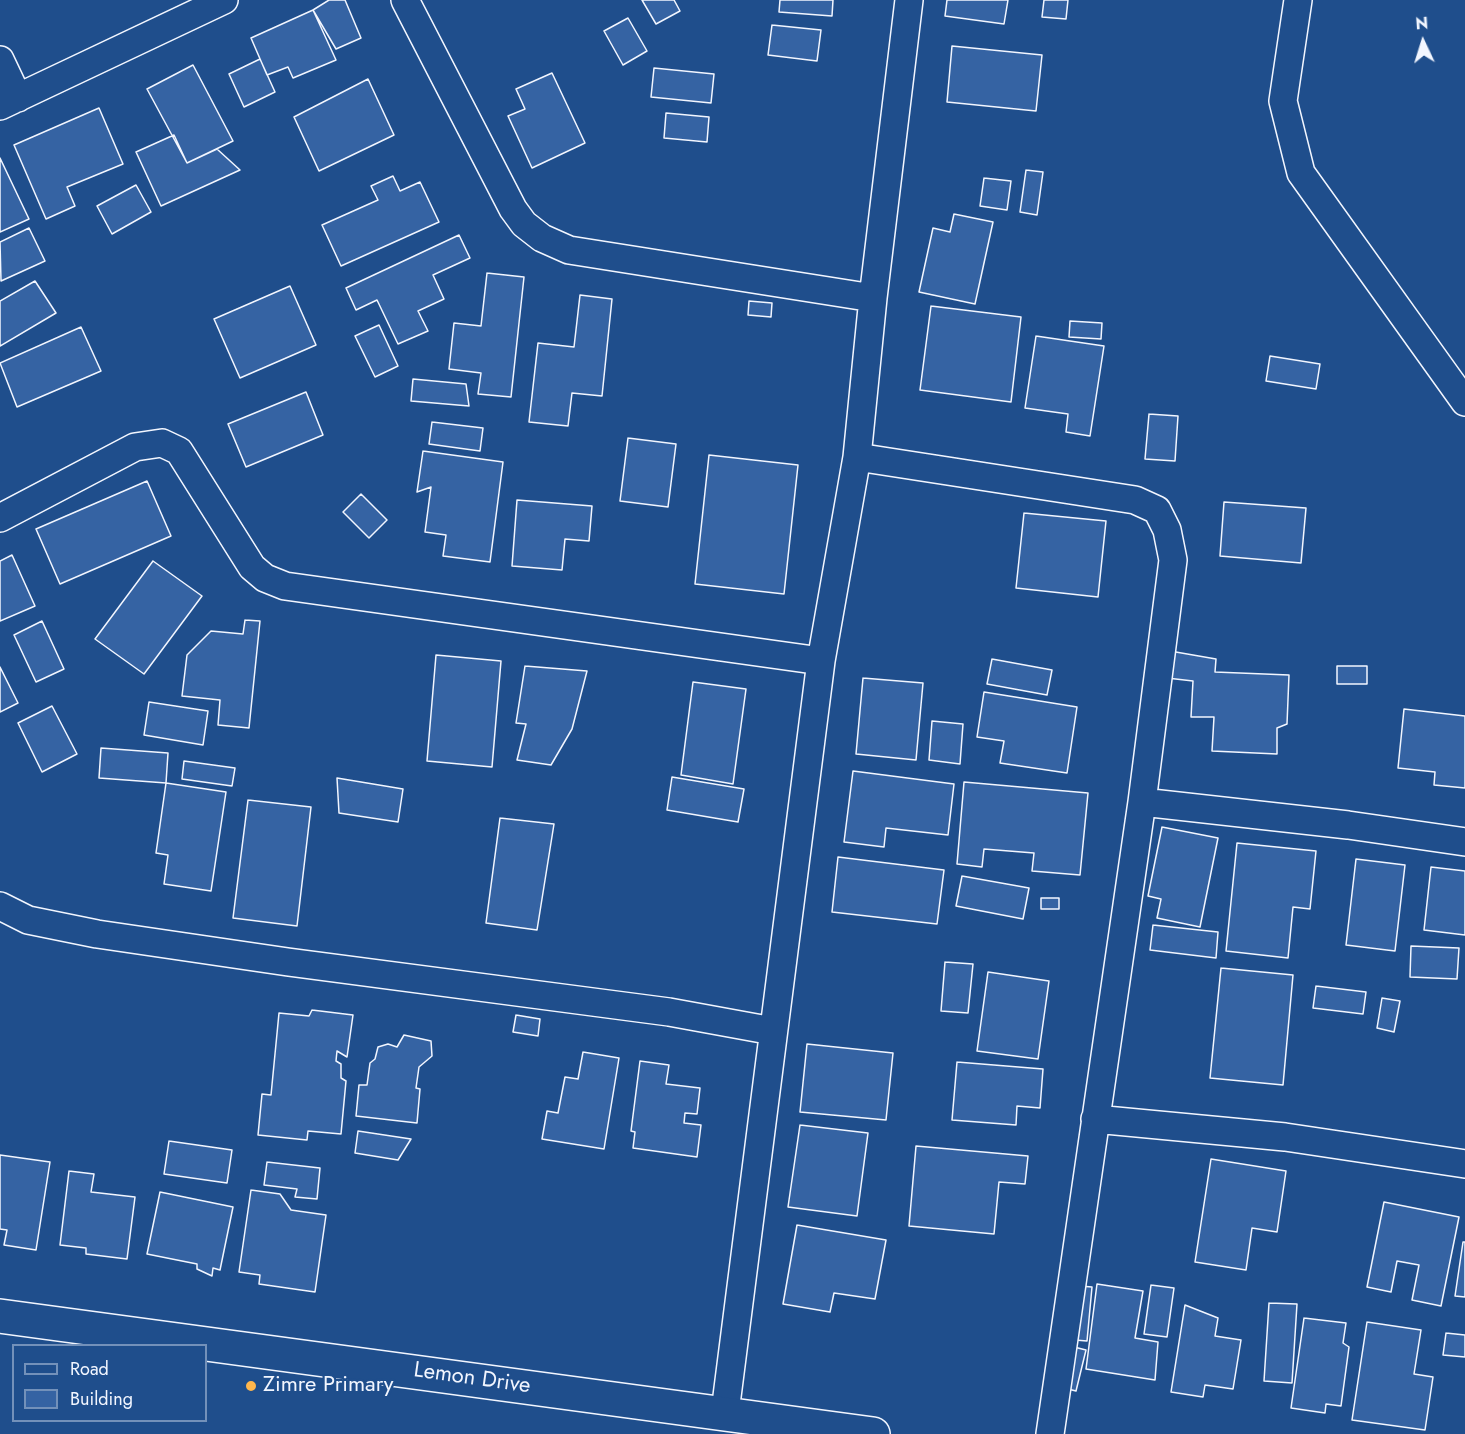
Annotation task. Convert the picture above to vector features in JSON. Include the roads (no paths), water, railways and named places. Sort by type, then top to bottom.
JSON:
[{"type":"street","points":[[0,60],[9,102],[224,0]]},
{"type":"street","points":[[405,0],[513,209],[524,224],[542,238],[568,250],[873,298]]},
{"type":"street","points":[[725,1412],[821,661],[857,457],[873,298],[909,0]]},
{"type":"street","points":[[1298,0],[1283,101],[1301,173],[1465,402]]},
{"type":"street","points":[[0,519],[135,447],[162,443],[179,451],[252,567],[265,578],[285,586],[821,661]]},
{"type":"street","points":[[857,457],[1135,500],[1157,510],[1167,530],[1173,560],[1142,801],[1050,1434]]},
{"type":"street","points":[[1142,801],[1348,825],[1465,842]]},
{"type":"street","points":[[0,906],[28,920],[97,934],[288,962],[669,1012],[773,1031]]},
{"type":"street","points":[[1095,1119],[1285,1137],[1465,1164]]},
{"type":"street","name":"Lemon Drive","points":[[0,1316],[725,1412],[873,1434]]},
{"type":"place","name":"Zimre Primary","points":[[251,1386]]}]
